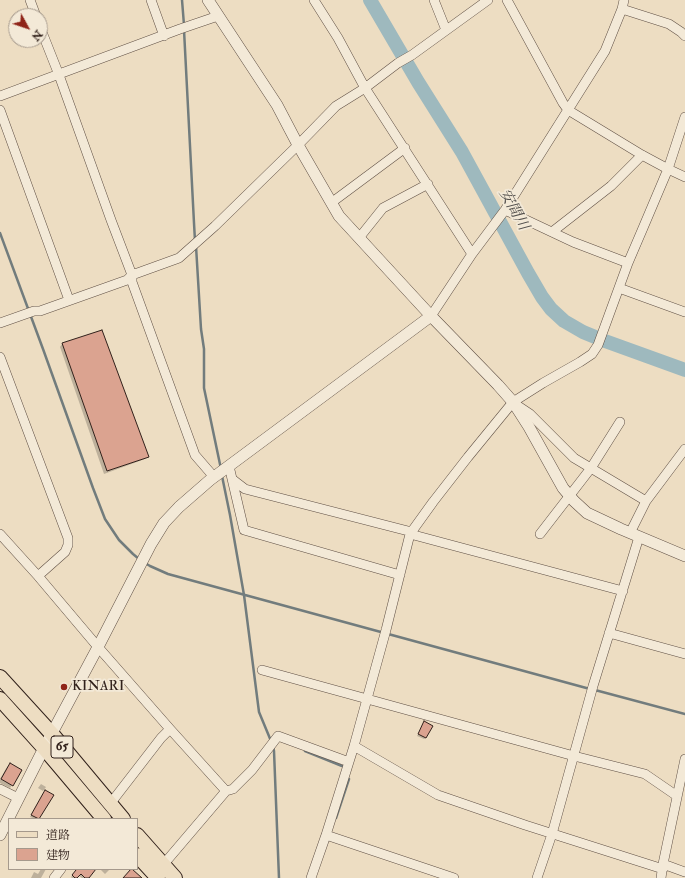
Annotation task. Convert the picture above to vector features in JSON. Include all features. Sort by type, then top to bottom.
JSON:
[{"type":"main road","name":"65","points":[[0,677],[52,734],[122,818]]},
{"type":"main road","name":"65","points":[[0,699],[44,748],[102,818]]},
{"type":"main road","points":[[138,837],[158,874]]},
{"type":"main road","points":[[138,856],[158,874],[175,878]]},
{"type":"street","points":[[151,0],[164,36]]},
{"type":"street","points":[[208,0],[278,105],[298,145],[339,216],[513,402],[569,496],[587,513],[685,556]]},
{"type":"street","points":[[314,0],[338,38],[365,88],[472,254]]},
{"type":"street","points":[[434,0],[446,30]]},
{"type":"street","points":[[0,323],[34,310],[40,311],[128,280],[132,275],[179,258],[215,226],[336,106],[365,88],[398,63],[412,56],[488,0]]},
{"type":"street","points":[[507,0],[562,103],[568,110],[642,155],[685,177]]},
{"type":"street","points":[[8,818],[142,561],[164,523],[179,507],[221,471],[431,316],[472,254],[505,210],[605,51],[622,9],[624,0]]},
{"type":"street","points":[[622,9],[669,24],[685,36]]},
{"type":"street","points":[[0,96],[218,16]]},
{"type":"street","points":[[48,47],[132,275],[132,282],[195,455],[221,471],[245,490],[411,533],[623,591]]},
{"type":"street","points":[[0,110],[69,300]]},
{"type":"street","points":[[310,878],[326,835],[368,699],[411,533],[513,402],[592,354],[598,345],[628,263],[668,169],[685,117]]},
{"type":"street","points":[[331,203],[405,148]]},
{"type":"street","points":[[552,232],[611,186],[642,155]]},
{"type":"street","points":[[359,238],[383,208],[428,184]]},
{"type":"street","points":[[505,210],[573,242],[628,263]]},
{"type":"street","points":[[619,288],[685,312]]},
{"type":"street","points":[[0,356],[68,538],[68,545],[65,552],[38,576]]},
{"type":"street","points":[[513,402],[530,414],[574,458],[646,501]]},
{"type":"street","points":[[540,534],[591,468],[620,422]]},
{"type":"street","points":[[537,878],[552,834],[592,688],[623,591],[635,535],[646,501],[685,449]]},
{"type":"street","points":[[232,479],[244,530],[400,575]]},
{"type":"street","points":[[0,534],[226,791]]},
{"type":"street","points":[[609,633],[685,654]]},
{"type":"street","points":[[262,670],[574,756],[645,774],[677,796]]},
{"type":"street","points":[[110,804],[170,729]]},
{"type":"street","points":[[158,874],[226,791],[233,789],[252,770],[278,736],[349,762]]},
{"type":"street","points":[[354,746],[438,795],[663,870],[685,872]]},
{"type":"street","points":[[663,870],[685,759]]},
{"type":"street","points":[[0,789],[18,798]]},
{"type":"street","points":[[0,835],[8,819]]},
{"type":"street","points":[[326,835],[454,878]]},
{"type":"street","points":[[54,878],[60,870]]},
{"type":"building","points":[[102,330],[149,457],[107,471],[62,343]]},
{"type":"building","points":[[424,721],[433,726],[426,738],[418,734]]},
{"type":"building","points":[[10,763],[22,770],[13,786],[1,779]]},
{"type":"building","points":[[45,790],[54,795],[40,818],[31,815]]},
{"type":"building","points":[[76,870],[95,870],[89,878],[85,878],[81,874],[77,878],[72,875]]},
{"type":"building","points":[[130,870],[133,870],[142,878],[123,878]]},
{"type":"waterway","points":[[182,0],[184,25]]},
{"type":"waterway","name":"安間川","points":[[370,0],[418,82],[462,152],[528,273],[551,309],[564,321],[583,332],[685,370]]},
{"type":"waterway","points":[[184,30],[195,241]]},
{"type":"waterway","points":[[0,233],[105,519],[119,540],[139,559]]},
{"type":"waterway","points":[[196,246],[201,329],[204,349],[204,388],[221,469]]},
{"type":"waterway","points":[[222,476],[244,595],[259,712],[271,741]]},
{"type":"waterway","points":[[145,563],[168,574],[590,689]]},
{"type":"waterway","points":[[595,690],[685,714]]},
{"type":"waterway","points":[[273,746],[279,878]]},
{"type":"waterway","points":[[305,751],[342,766]]},
{"type":"waterway","points":[[336,818],[349,779]]},
{"type":"place","name":"KINARI","points":[[64,687]]}]
